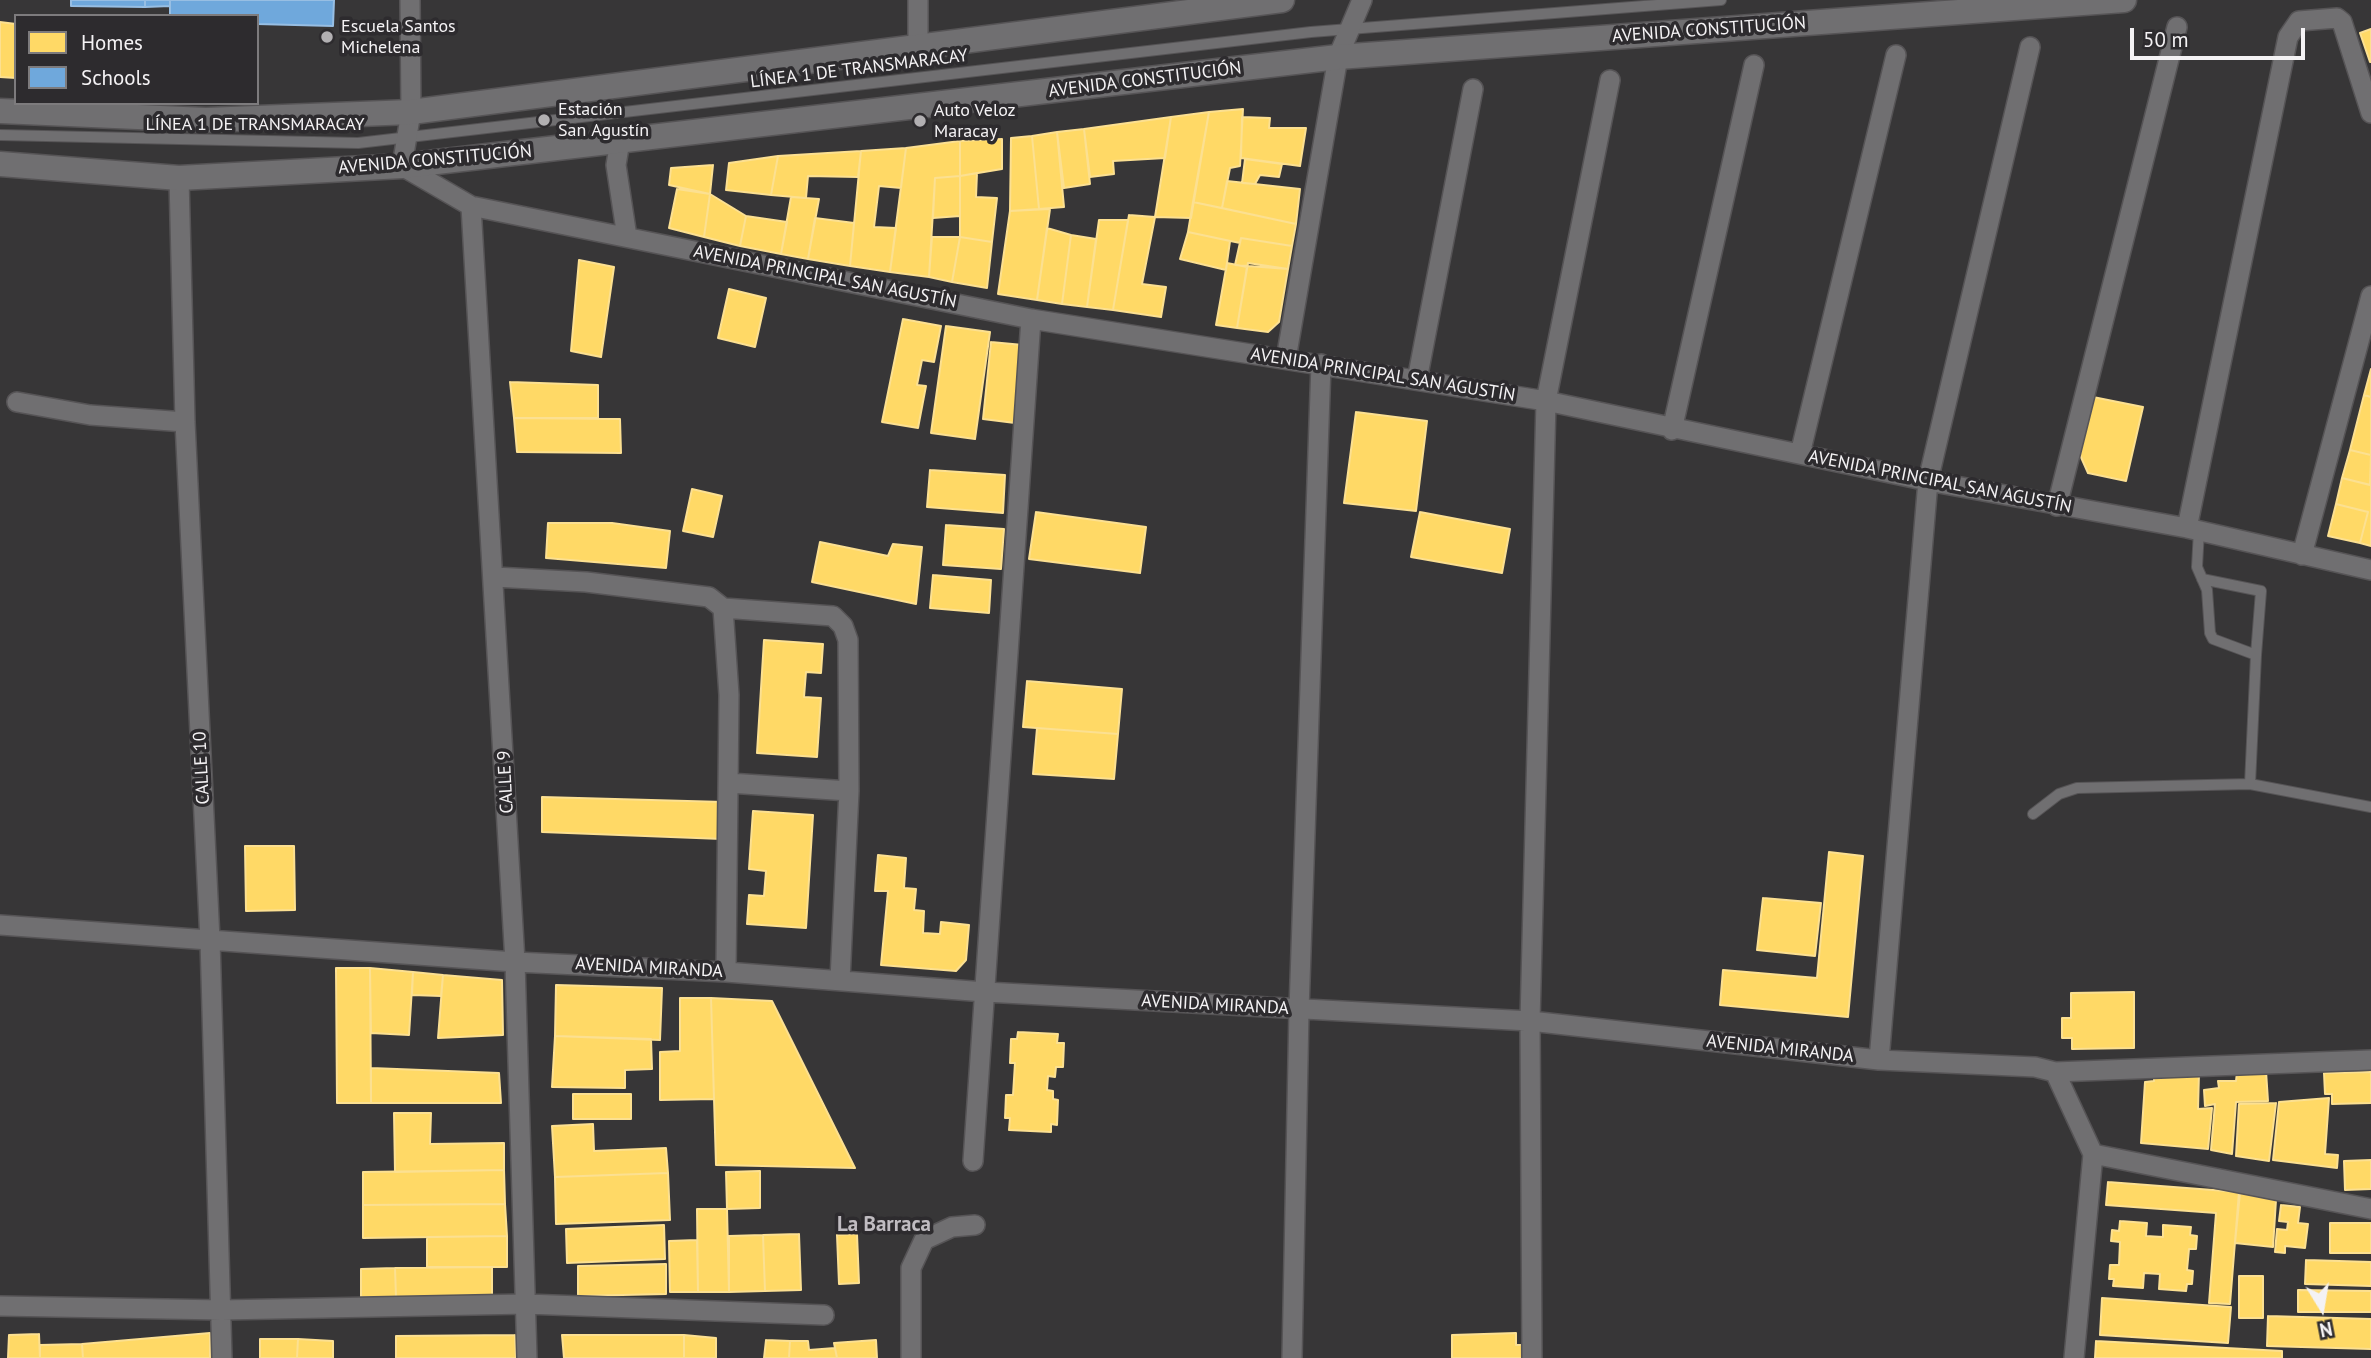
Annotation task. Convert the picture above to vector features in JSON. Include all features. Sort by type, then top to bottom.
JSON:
[{"type":"street","points":[[402,166],[411,112],[410,0]]},
{"type":"street","points":[[918,0],[918,45]]},
{"type":"street","points":[[0,111],[206,120],[411,112],[918,45],[1141,8],[1282,0]]},
{"type":"street","points":[[1286,359],[1338,57],[1363,0]]},
{"type":"street","name":"AVENIDA CONSTITUCIÓN","points":[[0,164],[179,178],[402,166],[1338,57],[2124,0]]},
{"type":"street","points":[[2193,529],[2288,37],[2299,21],[2337,18],[2342,22],[2371,113]]},
{"type":"street","points":[[2057,506],[2177,27]]},
{"type":"street","points":[[1879,1060],[1928,481],[2030,47]]},
{"type":"street","points":[[1801,454],[1896,55]]},
{"type":"street","points":[[1672,430],[1754,65]]},
{"type":"street","points":[[1532,1358],[1530,1021],[1546,401],[1609,80]]},
{"type":"street","points":[[1417,380],[1473,89]]},
{"type":"street","points":[[620,141],[617,176],[627,237]]},
{"type":"street","name":"AVENIDA PRINCIPAL SAN AGUSTÍN","points":[[402,166],[471,206],[1031,319],[1546,401],[1672,430],[1928,481],[2193,529],[2371,570]]},
{"type":"street","name":"CALLE 10","points":[[179,178],[185,422],[210,940],[222,1358]]},
{"type":"street","name":"CALLE 9","points":[[471,206],[495,576],[515,962],[527,1358]]},
{"type":"street","points":[[2302,555],[2371,296]]},
{"type":"street","points":[[973,1161],[1031,319]]},
{"type":"street","points":[[1292,1358],[1299,1010],[1321,364]]},
{"type":"street","points":[[17,402],[90,415],[185,422]]},
{"type":"street","points":[[495,576],[586,582],[709,597],[723,608],[833,616],[843,626],[848,640],[849,791],[839,980]]},
{"type":"street","points":[[723,608],[729,695],[726,972]]},
{"type":"street","points":[[729,783],[849,791]]},
{"type":"street","name":"AVENIDA MIRANDA","points":[[0,925],[515,962],[726,972],[985,992],[1530,1021],[1879,1060],[2035,1067],[2055,1072],[2371,1060]]},
{"type":"street","points":[[2055,1072],[2093,1154],[2074,1358]]},
{"type":"street","points":[[2093,1154],[2371,1209]]},
{"type":"street","points":[[911,1358],[911,1268],[924,1240],[952,1227],[975,1224]]},
{"type":"street","points":[[0,1306],[222,1310],[526,1304],[824,1315]]},
{"type":"lane","name":"LÍNEA 1 DE TRANSMARACAY","points":[[0,135],[358,143],[1350,29],[1721,0]]},
{"type":"lane","points":[[2193,529],[2197,567],[2207,590],[2210,634],[2213,639],[2256,655]]},
{"type":"lane","points":[[2202,579],[2261,591],[2250,784]]},
{"type":"lane","points":[[2033,814],[2059,794],[2077,788],[2250,784],[2371,807]]},
{"type":"building: Homes","points":[[0,22],[14,24],[14,78],[0,77]]},
{"type":"building: Homes","points":[[2371,29],[2371,62],[2370,62],[2360,33]]},
{"type":"building: Homes","points":[[1243,109],[1240,166],[1230,168],[1222,208],[1193,202],[1209,112]]},
{"type":"building: Homes","points":[[1209,112],[1191,218],[1155,217],[1171,117]]},
{"type":"building: Homes","points":[[1171,117],[1165,158],[1113,161],[1114,174],[1090,177],[1084,129]]},
{"type":"building: Homes","points":[[1242,117],[1270,118],[1269,128],[1306,128],[1300,166],[1241,158]]},
{"type":"building: Homes","points":[[1084,129],[1090,184],[1064,188],[1057,132]]},
{"type":"building: Homes","points":[[1057,132],[1064,207],[1039,209],[1032,136]]},
{"type":"building: Homes","points":[[1032,136],[1039,209],[1010,211],[1011,138]]},
{"type":"building: Homes","points":[[1002,139],[1002,169],[960,176],[960,141]]},
{"type":"building: Homes","points":[[960,141],[960,176],[935,178],[929,277],[890,272],[906,148]]},
{"type":"building: Homes","points":[[906,148],[901,188],[879,186],[874,227],[896,228],[890,272],[850,266],[861,151]]},
{"type":"building: Homes","points":[[861,151],[858,177],[808,176],[806,198],[771,195],[778,156]]},
{"type":"building: Homes","points":[[778,156],[771,195],[726,190],[729,163]]},
{"type":"building: Homes","points":[[1245,159],[1282,164],[1279,177],[1260,175],[1255,184],[1242,183]]},
{"type":"building: Homes","points":[[713,165],[710,194],[669,185],[671,168]]},
{"type":"building: Homes","points":[[977,173],[976,197],[997,198],[992,242],[960,237],[960,176]]},
{"type":"building: Homes","points":[[960,176],[960,216],[933,218],[935,178]]},
{"type":"building: Homes","points":[[1227,181],[1300,189],[1296,224],[1222,208]]},
{"type":"building: Homes","points":[[677,189],[710,194],[704,237],[669,228]]},
{"type":"building: Homes","points":[[710,194],[746,216],[740,246],[704,237]]},
{"type":"building: Homes","points":[[791,197],[819,199],[808,259],[781,254]]},
{"type":"building: Homes","points":[[1193,202],[1296,224],[1292,246],[1241,238],[1240,243],[1188,232]]},
{"type":"building: Homes","points":[[1050,209],[1037,300],[998,294],[1010,211]]},
{"type":"building: Homes","points":[[1129,215],[1155,217],[1142,284],[1166,287],[1161,317],[1113,310]]},
{"type":"building: Homes","points":[[746,216],[787,222],[781,254],[740,246]]},
{"type":"building: Homes","points":[[815,218],[854,223],[850,266],[808,259]]},
{"type":"building: Homes","points":[[1099,220],[1128,220],[1113,310],[1087,307]]},
{"type":"building: Homes","points":[[1047,228],[1071,235],[1062,304],[1037,300]]},
{"type":"building: Homes","points":[[1188,232],[1230,241],[1226,270],[1180,259]]},
{"type":"building: Homes","points":[[1071,235],[1096,239],[1087,307],[1062,304]]},
{"type":"building: Homes","points":[[932,237],[960,237],[952,282],[929,277]]},
{"type":"building: Homes","points":[[960,237],[992,242],[987,288],[952,282]]},
{"type":"building: Homes","points":[[1241,238],[1292,246],[1288,269],[1235,265]]},
{"type":"building: Homes","points":[[579,260],[614,267],[601,357],[571,351]]},
{"type":"building: Homes","points":[[1227,263],[1247,267],[1237,328],[1216,325]]},
{"type":"building: Homes","points":[[1248,263],[1288,269],[1279,322],[1268,332],[1237,328]]},
{"type":"building: Homes","points":[[729,289],[766,298],[755,347],[718,338]]},
{"type":"building: Homes","points":[[903,319],[941,326],[934,362],[922,360],[917,385],[926,386],[918,428],[882,422]]},
{"type":"building: Homes","points":[[946,326],[990,332],[975,439],[931,433]]},
{"type":"building: Homes","points":[[991,342],[1023,345],[1015,423],[983,419]]},
{"type":"building: Homes","points":[[2371,369],[2371,397],[2364,395]]},
{"type":"building: Homes","points":[[510,382],[598,385],[598,418],[514,418]]},
{"type":"building: Homes","points":[[2364,395],[2371,397],[2371,455],[2350,450]]},
{"type":"building: Homes","points":[[2093,397],[2143,407],[2126,481],[2088,473],[2080,455]]},
{"type":"building: Homes","points":[[1356,412],[1427,421],[1416,511],[1344,503]]},
{"type":"building: Homes","points":[[514,418],[620,419],[621,453],[517,452]]},
{"type":"building: Homes","points":[[2350,450],[2371,455],[2370,485],[2342,478]]},
{"type":"building: Homes","points":[[930,470],[1005,475],[1003,513],[927,507]]},
{"type":"building: Homes","points":[[2342,478],[2371,485],[2371,546],[2360,543],[2368,512],[2336,504]]},
{"type":"building: Homes","points":[[692,489],[722,496],[713,537],[683,531]]},
{"type":"building: Homes","points":[[2336,504],[2368,512],[2360,543],[2328,536]]},
{"type":"building: Homes","points":[[1036,512],[1146,527],[1140,573],[1029,559]]},
{"type":"building: Homes","points":[[1420,512],[1510,529],[1502,573],[1411,557]]},
{"type":"building: Homes","points":[[548,523],[612,523],[670,531],[666,568],[546,558]]},
{"type":"building: Homes","points":[[946,525],[1004,529],[1001,569],[943,565]]},
{"type":"building: Homes","points":[[820,542],[888,556],[893,544],[922,547],[916,604],[812,582]]},
{"type":"building: Homes","points":[[933,575],[991,580],[989,613],[930,608]]},
{"type":"building: Homes","points":[[764,640],[823,644],[821,673],[806,672],[804,697],[821,698],[817,757],[757,753]]},
{"type":"building: Homes","points":[[1027,681],[1122,689],[1118,734],[1023,727]]},
{"type":"building: Homes","points":[[1037,728],[1118,734],[1114,779],[1033,774]]},
{"type":"building: Homes","points":[[542,797],[724,802],[722,839],[542,832]]},
{"type":"building: Homes","points":[[753,811],[813,815],[806,928],[747,924],[749,895],[764,896],[766,871],[749,869]]},
{"type":"building: Homes","points":[[245,846],[294,846],[295,910],[246,911]]},
{"type":"building: Homes","points":[[1829,852],[1863,856],[1848,1017],[1720,1005],[1723,970],[1817,978]]},
{"type":"building: Homes","points":[[878,855],[906,858],[904,888],[916,889],[914,910],[924,911],[923,933],[940,934],[941,922],[969,925],[966,960],[956,971],[881,965],[888,891],[875,891]]},
{"type":"building: Homes","points":[[1763,898],[1821,903],[1815,956],[1757,950]]},
{"type":"building: Homes","points":[[336,968],[370,968],[371,1103],[337,1103]]},
{"type":"building: Homes","points":[[370,968],[413,972],[409,1035],[371,1033]]},
{"type":"building: Homes","points":[[413,972],[443,975],[441,996],[412,995]]},
{"type":"building: Homes","points":[[443,975],[502,980],[503,1035],[438,1038]]},
{"type":"building: Homes","points":[[556,985],[662,988],[660,1040],[555,1036]]},
{"type":"building: Homes","points":[[2134,992],[2134,1048],[2072,1049],[2072,1038],[2062,1038],[2062,1018],[2071,1018],[2071,993]]},
{"type":"building: Homes","points":[[680,998],[711,998],[714,1099],[660,1100],[660,1052],[680,1051]]},
{"type":"building: Homes","points":[[711,998],[772,1001],[855,1168],[716,1165]]},
{"type":"building: Homes","points":[[1018,1032],[1058,1034],[1057,1043],[1064,1043],[1063,1067],[1056,1067],[1055,1077],[1048,1076],[1047,1090],[1053,1091],[1053,1099],[1058,1100],[1057,1125],[1051,1124],[1051,1132],[1009,1130],[1010,1118],[1005,1118],[1006,1095],[1013,1095],[1015,1063],[1010,1063],[1011,1039],[1017,1039]]},
{"type":"building: Homes","points":[[555,1036],[651,1039],[652,1069],[625,1070],[625,1088],[552,1087]]},
{"type":"building: Homes","points":[[371,1068],[499,1073],[501,1103],[371,1103]]},
{"type":"building: Homes","points":[[2266,1071],[2268,1101],[2236,1102],[2232,1154],[2211,1150],[2215,1104],[2205,1106],[2204,1090],[2219,1088],[2218,1081],[2236,1081],[2237,1072]]},
{"type":"building: Homes","points":[[2371,1072],[2371,1103],[2332,1104],[2332,1094],[2325,1094],[2324,1073]]},
{"type":"building: Homes","points":[[2199,1073],[2198,1109],[2212,1108],[2208,1149],[2141,1143],[2145,1082],[2154,1081],[2154,1075]]},
{"type":"building: Homes","points":[[573,1094],[631,1094],[631,1119],[573,1119]]},
{"type":"building: Homes","points":[[2329,1098],[2325,1154],[2338,1155],[2337,1168],[2273,1160],[2279,1102]]},
{"type":"building: Homes","points":[[2276,1103],[2269,1161],[2236,1156],[2239,1104]]},
{"type":"building: Homes","points":[[394,1113],[431,1113],[430,1144],[504,1143],[504,1170],[395,1172]]},
{"type":"building: Homes","points":[[593,1124],[594,1151],[666,1148],[668,1173],[555,1177],[552,1126]]},
{"type":"building: Homes","points":[[2371,1160],[2371,1189],[2345,1190],[2344,1161]]},
{"type":"building: Homes","points":[[504,1170],[505,1204],[363,1205],[363,1172]]},
{"type":"building: Homes","points":[[760,1171],[760,1208],[727,1209],[726,1172]]},
{"type":"building: Homes","points":[[668,1173],[670,1220],[556,1224],[555,1177]]},
{"type":"building: Homes","points":[[2108,1182],[2239,1192],[2230,1304],[2209,1303],[2216,1213],[2106,1205]]},
{"type":"building: Homes","points":[[2240,1193],[2276,1200],[2273,1247],[2235,1243]]},
{"type":"building: Homes","points":[[505,1204],[507,1236],[363,1238],[363,1205]]},
{"type":"building: Homes","points":[[2281,1205],[2300,1207],[2298,1223],[2308,1224],[2305,1248],[2285,1246],[2285,1253],[2275,1252],[2277,1229],[2287,1230],[2288,1222],[2279,1221]]},
{"type":"building: Homes","points":[[697,1209],[727,1209],[729,1292],[698,1292]]},
{"type":"building: Homes","points":[[2120,1221],[2147,1223],[2146,1236],[2163,1237],[2163,1225],[2191,1227],[2190,1235],[2197,1236],[2196,1249],[2189,1249],[2187,1270],[2193,1271],[2192,1284],[2187,1284],[2186,1291],[2159,1289],[2160,1274],[2144,1273],[2143,1288],[2113,1286],[2114,1279],[2109,1279],[2110,1265],[2119,1265],[2120,1242],[2111,1241],[2112,1230],[2119,1231]]},
{"type":"building: Homes","points":[[2330,1223],[2371,1223],[2371,1253],[2330,1253]]},
{"type":"building: Homes","points":[[664,1225],[665,1259],[567,1263],[566,1229]]},
{"type":"building: Homes","points":[[799,1234],[801,1290],[765,1291],[763,1235]]},
{"type":"building: Homes","points":[[857,1234],[859,1283],[839,1284],[837,1235]]},
{"type":"building: Homes","points":[[763,1235],[765,1291],[729,1292],[729,1236]]},
{"type":"building: Homes","points":[[507,1236],[507,1267],[427,1267],[427,1237]]},
{"type":"building: Homes","points":[[697,1240],[698,1292],[670,1292],[669,1241]]},
{"type":"building: Homes","points":[[2306,1260],[2371,1262],[2371,1286],[2305,1284]]},
{"type":"building: Homes","points":[[666,1264],[666,1294],[578,1296],[578,1266]]},
{"type":"building: Homes","points":[[492,1267],[492,1296],[396,1297],[395,1268]]},
{"type":"building: Homes","points":[[395,1268],[396,1297],[361,1297],[361,1269]]},
{"type":"building: Homes","points":[[2239,1276],[2263,1276],[2263,1318],[2239,1318]]},
{"type":"building: Homes","points":[[2298,1290],[2371,1291],[2371,1312],[2298,1312]]},
{"type":"building: Homes","points":[[2102,1298],[2231,1307],[2228,1343],[2100,1335]]},
{"type":"building: Homes","points":[[2268,1316],[2371,1319],[2371,1349],[2267,1346]]},
{"type":"building: Homes","points":[[210,1333],[210,1358],[83,1358],[82,1344]]},
{"type":"building: Homes","points":[[1516,1333],[1516,1345],[1526,1345],[1526,1358],[1452,1358],[1452,1335]]},
{"type":"building: Homes","points":[[39,1334],[40,1358],[8,1358],[9,1335]]},
{"type":"building: Homes","points":[[515,1335],[516,1358],[396,1358],[396,1336]]},
{"type":"building: Homes","points":[[562,1335],[684,1335],[684,1358],[564,1358]]},
{"type":"building: Homes","points":[[684,1335],[716,1338],[716,1358],[684,1358]]},
{"type":"building: Homes","points":[[260,1339],[298,1339],[297,1358],[260,1358]]},
{"type":"building: Homes","points":[[298,1339],[333,1341],[333,1358],[297,1358]]},
{"type":"building: Homes","points":[[766,1340],[790,1341],[789,1358],[764,1358]]},
{"type":"building: Homes","points":[[876,1340],[877,1358],[837,1358],[834,1343]]},
{"type":"building: Homes","points":[[790,1341],[808,1341],[809,1350],[835,1348],[837,1358],[789,1358]]},
{"type":"building: Homes","points":[[2096,1341],[2282,1351],[2282,1358],[2095,1358]]},
{"type":"building: Homes","points":[[82,1344],[83,1358],[40,1358],[40,1345]]},
{"type":"building: Schools","points":[[71,0],[145,0],[145,7],[71,6]]},
{"type":"building: Schools","points":[[145,0],[170,0],[170,6],[145,7]]},
{"type":"building: Schools","points":[[170,0],[334,0],[333,26],[259,24],[259,14],[170,14]]},
{"type":"place","name":"Escuela Santos Michelena","points":[[327,37]]},
{"type":"place","name":"Estación San Agustín","points":[[544,120]]},
{"type":"place","name":"Auto Veloz Maracay","points":[[920,121]]},
{"type":"district","name":"La Barraca","points":[[884,1225]]}]
